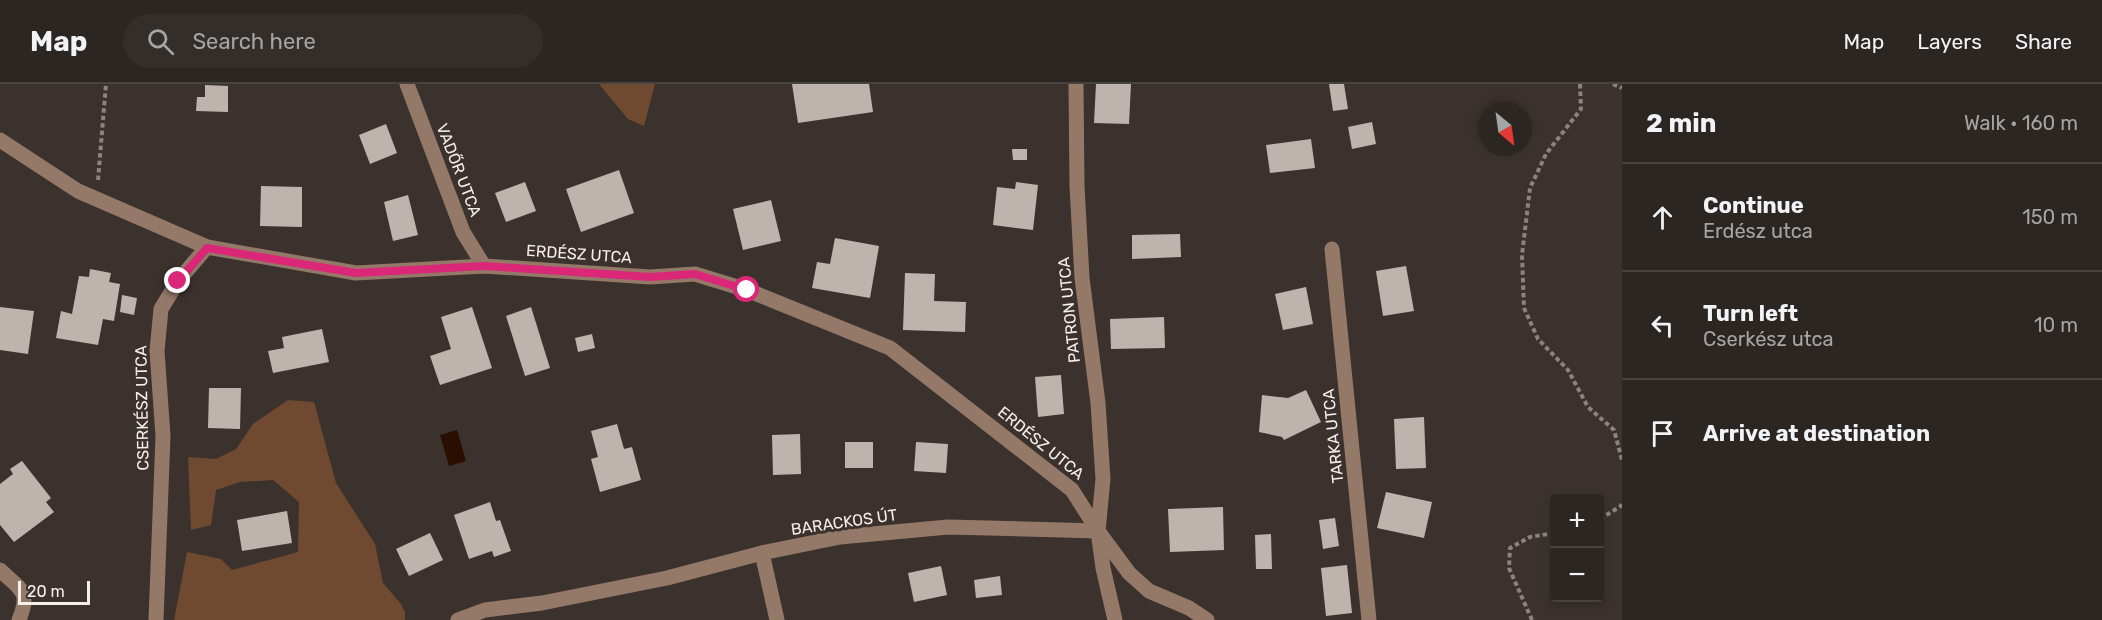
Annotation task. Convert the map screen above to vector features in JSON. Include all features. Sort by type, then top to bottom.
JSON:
[{"type":"street","name":"VADŐR UTCA","points":[[407,84],[463,232],[484,266]]},
{"type":"street","name":"PATRON UTCA","points":[[1076,84],[1077,186],[1082,278],[1098,403],[1102,468],[1098,531]]},
{"type":"street","name":"ERDÉSZ UTCA","points":[[0,140],[78,191],[207,248],[356,273],[484,266],[650,277],[695,274],[747,290],[890,348],[1072,490],[1098,531]]},
{"type":"street","name":"CSERKÉSZ UTCA","points":[[156,620],[163,436],[158,351],[161,309],[178,281],[207,248]]},
{"type":"street","name":"TARKA UTCA","points":[[1332,249],[1370,620]]},
{"type":"street","name":"BARACKOS ÚT","points":[[458,620],[485,610],[542,603],[667,578],[762,553],[840,537],[948,527],[1098,531]]},
{"type":"street","points":[[1098,531],[1103,568],[1115,620]]},
{"type":"street","points":[[1098,531],[1129,573],[1149,591],[1189,608],[1207,620]]},
{"type":"street","points":[[762,553],[777,620]]},
{"type":"street","points":[[0,570],[23,592],[26,604],[19,620]]},
{"type":"path","points":[[97,199],[106,84]]},
{"type":"path","points":[[1580,84],[1581,109],[1546,154],[1530,188],[1522,255],[1524,308],[1538,339],[1568,370],[1588,407],[1614,430],[1622,460]]},
{"type":"path","points":[[1613,84],[1622,88]]},
{"type":"path","points":[[1604,516],[1622,506],[1622,502]]},
{"type":"path","points":[[1532,620],[1509,568],[1510,548],[1530,537],[1550,534]]},
{"type":"shaded area","points":[[599,84],[655,84],[644,126],[628,119]]},
{"type":"shaded area","points":[[288,400],[314,402],[336,483],[375,544],[383,583],[401,604],[405,612],[405,620],[174,620],[187,552],[221,559],[232,570],[298,552],[299,502],[273,480],[240,482],[216,490],[211,525],[191,530],[188,457],[216,459],[236,449],[253,424]]},
{"type":"shaded area","points":[[457,430],[466,461],[449,466],[440,435]]},
{"type":"building","points":[[792,84],[869,84],[873,112],[798,123]]},
{"type":"building","points":[[1096,84],[1131,84],[1129,124],[1094,123]]},
{"type":"building","points":[[1329,84],[1344,84],[1348,109],[1333,111]]},
{"type":"building","points":[[205,85],[228,86],[228,112],[196,111],[197,97],[205,97]]},
{"type":"building","points":[[1372,122],[1376,144],[1352,149],[1348,127]]},
{"type":"building","points":[[386,124],[397,153],[370,164],[359,135]]},
{"type":"building","points":[[1311,139],[1315,168],[1270,173],[1266,145]]},
{"type":"building","points":[[1012,149],[1027,149],[1027,160],[1013,160]]},
{"type":"building","points":[[619,170],[634,213],[581,232],[566,189]]},
{"type":"building","points":[[525,182],[536,211],[506,222],[495,193]]},
{"type":"building","points":[[1016,182],[1038,185],[1033,230],[993,225],[997,187],[1015,189]]},
{"type":"building","points":[[261,186],[302,187],[302,227],[260,226]]},
{"type":"building","points":[[408,195],[418,235],[393,241],[384,202]]},
{"type":"building","points":[[771,200],[781,241],[743,250],[733,209]]},
{"type":"building","points":[[1180,234],[1181,257],[1132,259],[1132,235]]},
{"type":"building","points":[[835,238],[879,246],[870,298],[812,288],[817,262],[830,264]]},
{"type":"building","points":[[1406,266],[1414,311],[1383,316],[1376,271]]},
{"type":"building","points":[[90,269],[111,273],[109,282],[120,284],[114,321],[103,319],[98,345],[56,338],[61,311],[72,314],[79,276],[89,277]]},
{"type":"building","points":[[905,273],[935,274],[934,301],[966,302],[965,332],[903,330]]},
{"type":"building","points":[[1306,287],[1313,324],[1283,330],[1275,294]]},
{"type":"building","points":[[122,295],[137,298],[134,315],[120,312]]},
{"type":"building","points":[[0,307],[34,311],[28,354],[0,350]]},
{"type":"building","points":[[472,307],[492,368],[440,385],[430,356],[451,349],[441,317]]},
{"type":"building","points":[[531,307],[550,368],[525,376],[506,316]]},
{"type":"building","points":[[1164,317],[1165,348],[1111,349],[1110,319]]},
{"type":"building","points":[[322,329],[329,362],[273,373],[268,351],[284,348],[282,337]]},
{"type":"building","points":[[592,334],[595,348],[578,352],[575,338]]},
{"type":"building","points":[[1061,375],[1064,414],[1038,417],[1035,377]]},
{"type":"building","points":[[209,388],[241,388],[240,429],[208,428]]},
{"type":"building","points":[[1306,390],[1321,422],[1284,440],[1282,437],[1259,432],[1262,395],[1288,398]]},
{"type":"building","points":[[1424,417],[1426,468],[1396,469],[1394,419]]},
{"type":"building","points":[[617,424],[624,449],[632,447],[641,480],[600,492],[591,459],[598,457],[591,431]]},
{"type":"building","points":[[800,434],[801,474],[773,475],[772,435]]},
{"type":"building","points":[[845,442],[873,442],[873,468],[845,468]]},
{"type":"building","points":[[916,442],[948,444],[946,473],[914,471]]},
{"type":"building","points":[[22,461],[51,498],[46,502],[54,512],[14,542],[0,525],[0,484],[13,474],[10,469]]},
{"type":"building","points":[[1386,492],[1432,502],[1424,538],[1377,528]]},
{"type":"building","points":[[490,502],[496,521],[500,520],[511,551],[494,557],[492,551],[469,559],[454,515]]},
{"type":"building","points":[[1223,507],[1224,550],[1170,552],[1168,509]]},
{"type":"building","points":[[287,511],[292,543],[242,551],[237,520]]},
{"type":"building","points":[[1335,518],[1339,546],[1323,549],[1319,520]]},
{"type":"building","points":[[430,533],[443,560],[409,576],[396,549]]},
{"type":"building","points":[[1271,534],[1272,569],[1256,569],[1255,535]]},
{"type":"building","points":[[1347,565],[1352,613],[1326,616],[1321,568]]},
{"type":"building","points":[[941,566],[947,595],[914,602],[908,573]]},
{"type":"building","points":[[1000,576],[1002,595],[976,598],[974,580]]},
{"type":"route","points":[[178,281],[207,248],[356,273],[484,266],[650,277],[695,274],[747,290]]}]
